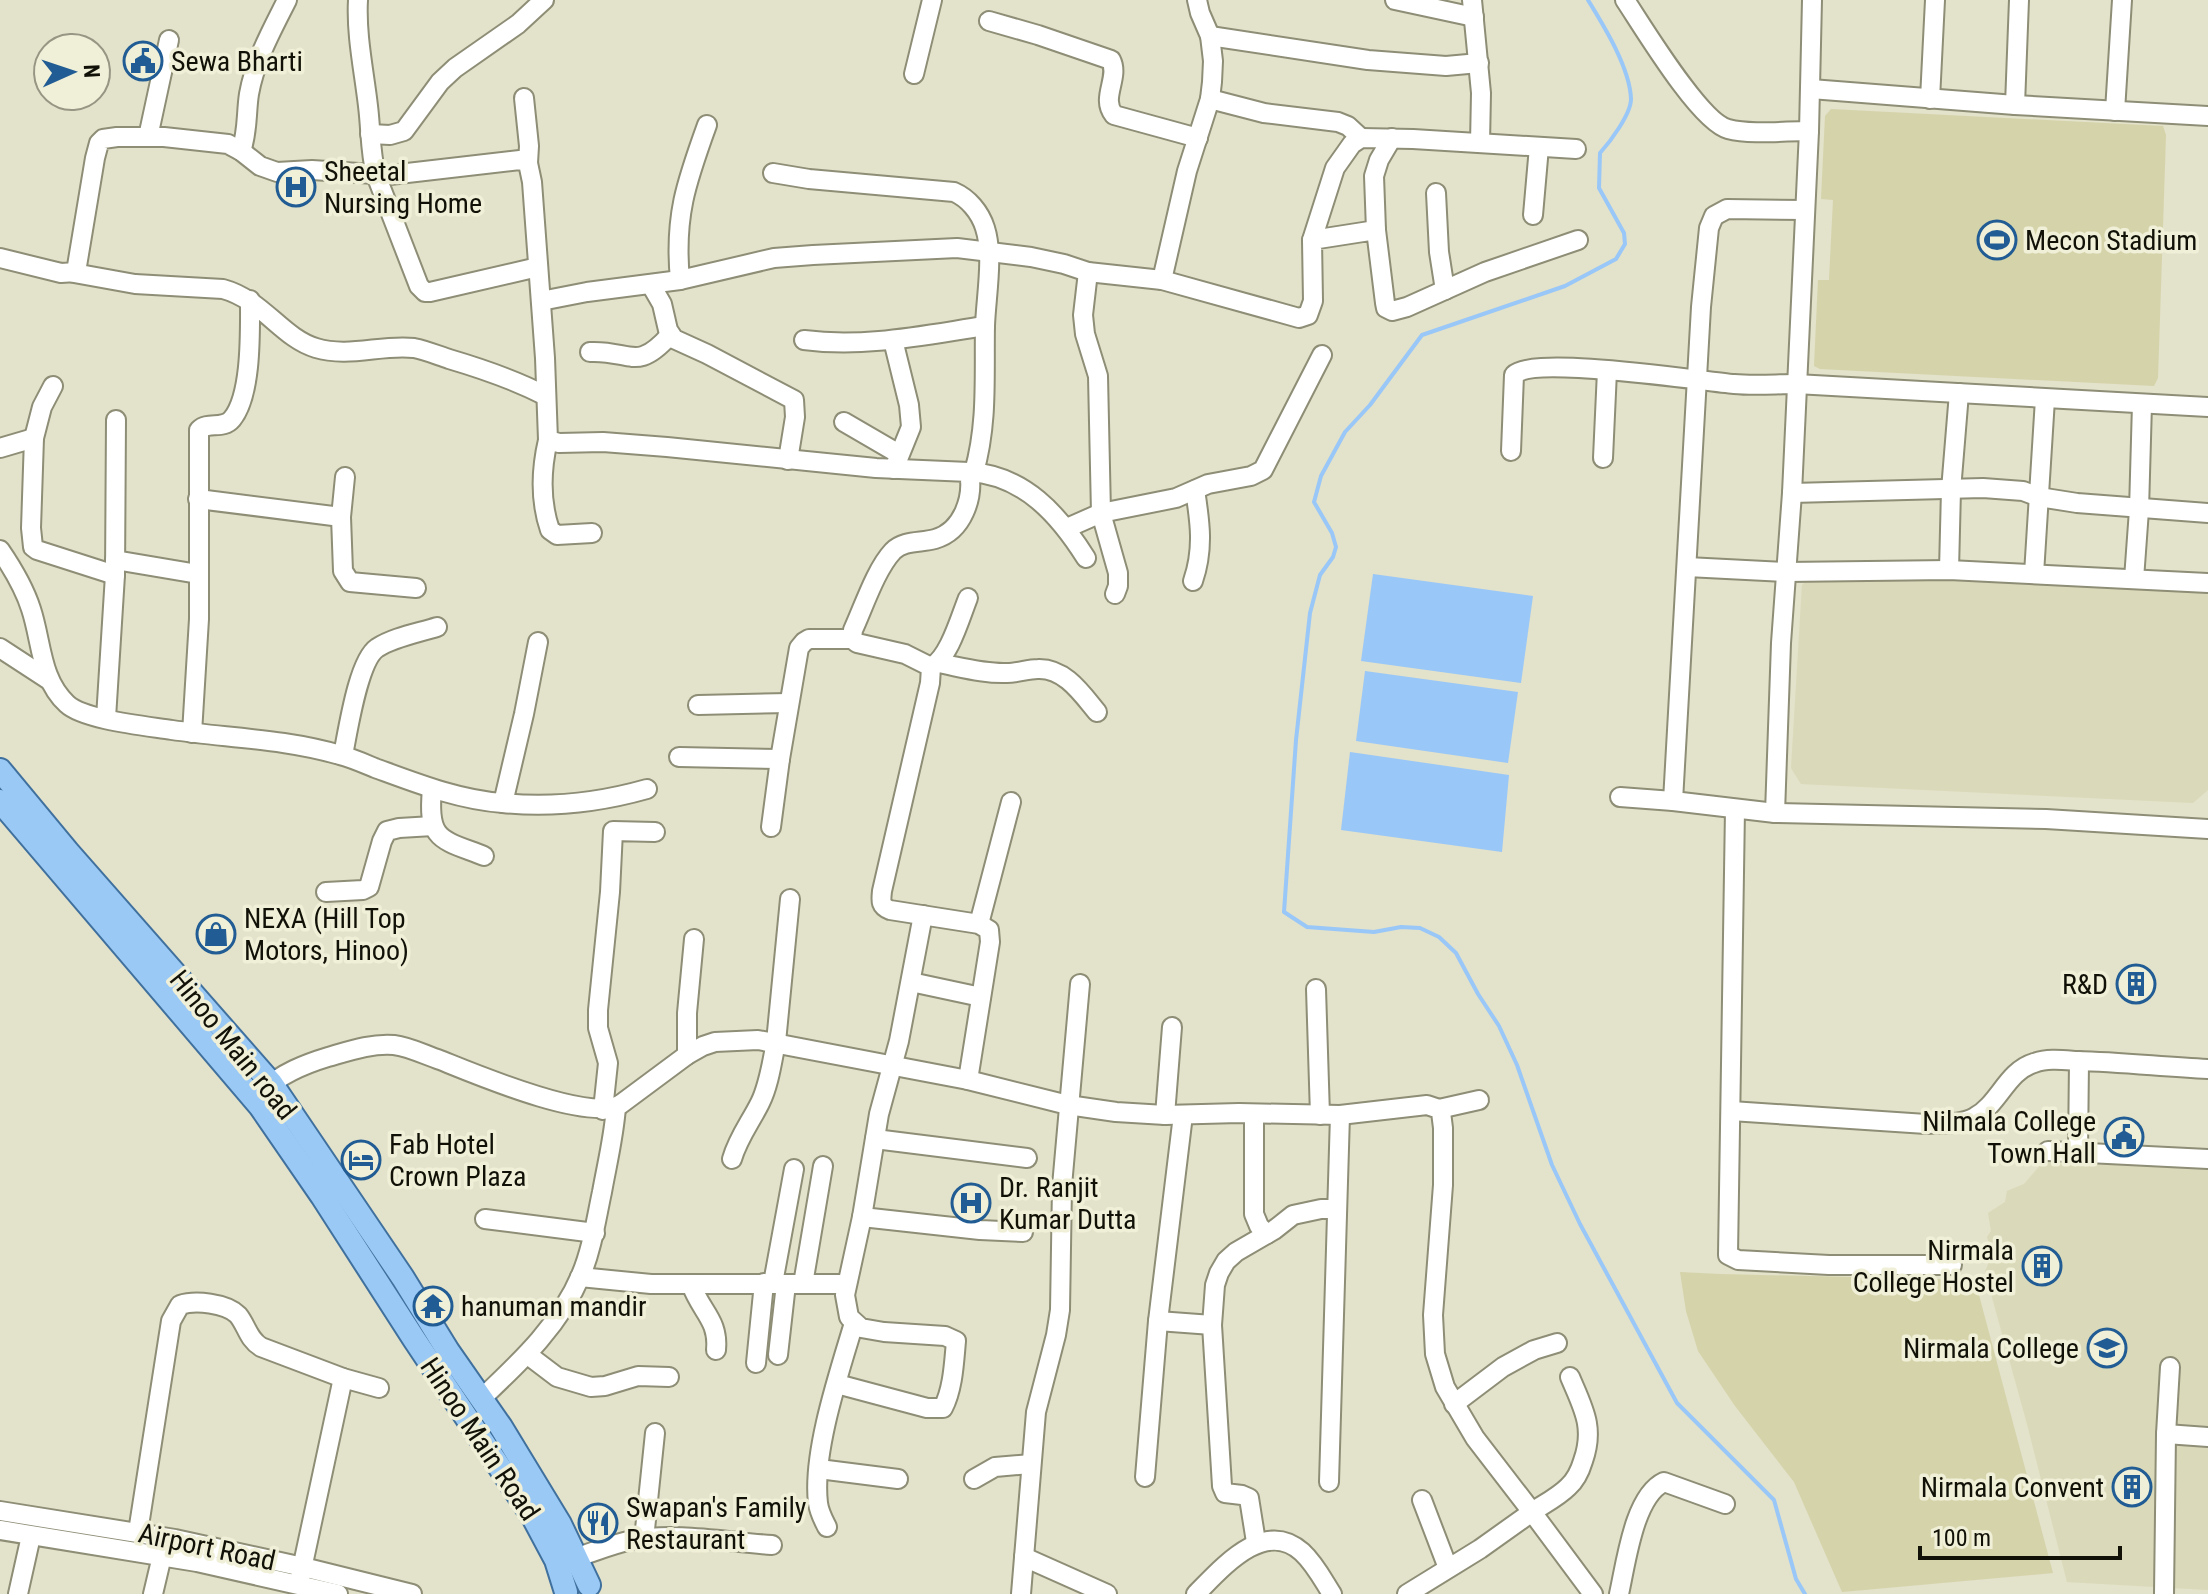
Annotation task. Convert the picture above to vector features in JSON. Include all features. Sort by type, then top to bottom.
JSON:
[{"type":"main road","name":"Hinoo Main road","points":[[0,770],[314,1150],[482,1398],[542,1494],[595,1590]]},
{"type":"main road","name":"Hinoo Main Road","points":[[0,801],[263,1091],[305,1170],[533,1517],[556,1560],[565,1593]]},
{"type":"main road","points":[[565,1593],[577,1585],[595,1590]]},
{"type":"street","points":[[241,151],[252,84],[269,31],[287,0]]},
{"type":"street","points":[[358,0],[370,150],[376,175],[416,279],[425,292],[437,291],[538,267]]},
{"type":"street","points":[[370,134],[390,135],[404,131],[430,94],[455,68],[518,24],[544,0]]},
{"type":"street","points":[[914,74],[932,0]]},
{"type":"street","points":[[1162,280],[1172,230],[1210,99],[1213,61],[1210,36],[1197,0]]},
{"type":"street","points":[[1395,0],[1473,9],[1479,63],[1480,143]]},
{"type":"street","points":[[1625,0],[1672,70],[1710,119],[1729,130],[1809,131]]},
{"type":"street","points":[[1775,813],[1781,643],[1792,493],[1811,89],[1812,0]]},
{"type":"street","points":[[1930,99],[1935,0]]},
{"type":"street","points":[[2015,105],[2019,0]]},
{"type":"street","points":[[2115,111],[2122,0]]},
{"type":"street","points":[[989,21],[1111,60],[1114,69],[1108,103],[1114,115],[1198,138]]},
{"type":"street","points":[[1210,36],[1368,60],[1446,66],[1479,63]]},
{"type":"street","points":[[148,137],[169,40]]},
{"type":"street","points":[[1811,89],[2208,116]]},
{"type":"street","points":[[524,98],[546,396],[548,440],[542,475],[544,504],[550,530],[557,535],[592,533]]},
{"type":"street","points":[[1210,99],[1264,113],[1338,122],[1348,126],[1361,138]]},
{"type":"street","points":[[680,280],[678,235],[681,206],[707,125]]},
{"type":"street","points":[[74,273],[79,266],[95,158],[99,143],[109,137],[148,137],[234,146],[254,162],[277,172],[312,170],[376,175],[516,160],[528,163]]},
{"type":"street","points":[[541,301],[680,280],[752,262],[800,256],[957,248],[1051,260],[1088,272],[1162,280],[1290,317],[1304,317],[1313,301],[1312,240],[1335,168],[1352,144],[1361,138],[1576,149]]},
{"type":"street","points":[[1392,138],[1374,176],[1376,230],[1385,303],[1389,311],[1396,311],[1522,258],[1578,240]]},
{"type":"street","points":[[1533,215],[1539,147]]},
{"type":"street","points":[[773,173],[954,192],[968,201],[984,223],[988,251],[985,407],[980,451],[972,472],[967,506],[959,521],[944,536],[904,544],[890,554],[853,630],[852,639]]},
{"type":"street","points":[[1436,193],[1439,252],[1445,290]]},
{"type":"street","points":[[1673,801],[1697,379],[1709,228],[1714,216],[1727,209],[1805,210]]},
{"type":"street","points":[[1312,240],[1376,230]]},
{"type":"street","points":[[0,258],[61,273],[135,284],[236,292],[316,348],[360,352],[416,348],[489,371],[546,396]]},
{"type":"street","points":[[1088,272],[1083,315],[1098,385],[1101,513],[1118,573],[1115,594]]},
{"type":"street","points":[[651,285],[662,304],[670,335],[794,400],[795,417],[788,460]]},
{"type":"street","points":[[192,733],[199,619],[199,430],[204,426],[227,424],[238,408],[249,355],[250,300]]},
{"type":"street","points":[[804,340],[851,344],[985,326]]},
{"type":"street","points":[[590,352],[601,351],[635,358],[650,354],[670,335]]},
{"type":"street","points":[[893,340],[910,418],[909,433],[897,462]]},
{"type":"street","points":[[1067,528],[1101,513],[1159,503],[1208,484],[1251,476],[1263,470],[1322,355]]},
{"type":"street","points":[[1511,451],[1516,372],[1555,367],[1737,384],[1796,384],[2208,407]]},
{"type":"street","points":[[1603,458],[1607,371]]},
{"type":"street","points":[[53,386],[40,413],[34,438],[33,547],[115,568],[198,574]]},
{"type":"street","points":[[1949,570],[1951,490],[1959,393]]},
{"type":"street","points":[[2034,574],[2045,399]]},
{"type":"street","points":[[2134,579],[2142,404]]},
{"type":"street","points":[[106,718],[115,568],[116,420]]},
{"type":"street","points":[[844,422],[897,462]]},
{"type":"street","points":[[0,448],[34,438]]},
{"type":"street","points":[[548,440],[667,447],[788,460],[897,462],[972,472],[1012,482],[1041,500],[1067,528],[1086,558]]},
{"type":"street","points":[[345,477],[341,517],[343,571],[350,582],[416,588]]},
{"type":"street","points":[[1792,493],[2012,489],[2077,503],[2208,513]]},
{"type":"street","points":[[1193,581],[1201,550],[1195,490]]},
{"type":"street","points":[[198,499],[341,517]]},
{"type":"street","points":[[0,550],[17,576],[31,609],[49,680],[55,691],[76,711],[192,733],[272,741],[343,755],[432,789],[503,803],[588,802],[647,789]]},
{"type":"street","points":[[1687,567],[1786,572],[1949,570],[2208,583]]},
{"type":"street","points":[[968,598],[944,655],[935,665],[881,902],[884,908],[890,910],[986,927],[990,936],[968,1080]]},
{"type":"street","points":[[343,755],[358,686],[369,656],[376,648],[391,641],[437,627]]},
{"type":"street","points":[[771,827],[797,656],[804,642],[817,638],[852,639],[935,665],[994,673],[1009,674],[1043,668],[1066,678],[1097,712]]},
{"type":"street","points":[[503,803],[538,642]]},
{"type":"street","points":[[0,648],[49,680]]},
{"type":"street","points":[[698,705],[789,703]]},
{"type":"street","points":[[679,757],[780,759]]},
{"type":"street","points":[[432,789],[433,826],[444,840],[484,856]]},
{"type":"street","points":[[1620,797],[1775,813],[2046,819],[2208,829]]},
{"type":"street","points":[[979,924],[1011,802]]},
{"type":"street","points":[[1735,809],[1727,1251],[1732,1258],[1748,1261],[1829,1265],[1952,1265]]},
{"type":"street","points":[[326,892],[369,887],[387,831],[433,826]]},
{"type":"street","points":[[482,1398],[528,1355],[553,1322],[580,1277],[595,1233],[611,1146],[608,1063],[598,1028],[598,1010],[613,831],[655,832]]},
{"type":"street","points":[[732,1159],[737,1142],[761,1102],[776,1042],[790,899]]},
{"type":"street","points":[[837,1384],[927,1408],[943,1408],[947,1401],[956,1341],[945,1336],[861,1328],[854,1323],[846,1307],[846,1284],[862,1217],[879,1114],[893,1066],[923,915]]},
{"type":"street","points":[[687,1055],[687,1013],[694,939]]},
{"type":"street","points":[[911,982],[981,997]]},
{"type":"street","points":[[1021,1594],[1036,1412],[1060,1310],[1062,1186],[1080,984]]},
{"type":"street","points":[[1316,989],[1320,1115]]},
{"type":"street","points":[[1145,1477],[1174,1115],[1172,1027]]},
{"type":"street","points":[[263,1091],[290,1071],[323,1058],[369,1046],[393,1045],[515,1089],[570,1104],[609,1108],[687,1055],[715,1042],[758,1040],[968,1080],[1068,1105],[1116,1112],[1340,1115],[1427,1105],[1439,1109],[1479,1100]]},
{"type":"street","points":[[1731,1111],[1926,1124],[1956,1123],[1973,1119],[1983,1112],[2025,1066],[2036,1062],[2079,1061],[2208,1069]]},
{"type":"street","points":[[2078,1153],[2079,1061]]},
{"type":"street","points":[[1439,1109],[1443,1118],[1443,1185],[1433,1332],[1439,1370],[1454,1404],[1475,1438],[1593,1594]]},
{"type":"street","points":[[1254,1114],[1254,1214],[1267,1234]]},
{"type":"street","points":[[1329,1482],[1340,1115]]},
{"type":"street","points":[[875,1139],[1027,1158]]},
{"type":"street","points":[[2048,1151],[2208,1159]]},
{"type":"street","points":[[756,1363],[823,1166]]},
{"type":"street","points":[[778,1355],[794,1169]]},
{"type":"street","points":[[1256,1542],[1249,1498],[1225,1493],[1222,1486],[1212,1325],[1215,1285],[1226,1261],[1293,1215],[1336,1209]]},
{"type":"street","points":[[862,1217],[1023,1232]]},
{"type":"street","points":[[485,1219],[595,1233]]},
{"type":"street","points":[[580,1277],[651,1284],[846,1284]]},
{"type":"street","points":[[691,1284],[700,1305],[715,1326],[716,1350]]},
{"type":"street","points":[[138,1532],[171,1321],[180,1305],[193,1303],[229,1308],[236,1313],[253,1342],[261,1347],[379,1388]]},
{"type":"street","points":[[1158,1321],[1212,1325]]},
{"type":"street","points":[[827,1527],[818,1501],[819,1469],[829,1411],[854,1323]]},
{"type":"street","points":[[1454,1404],[1503,1367],[1534,1350],[1557,1343]]},
{"type":"street","points":[[528,1355],[557,1377],[591,1387],[638,1376],[669,1377]]},
{"type":"street","points":[[2164,1594],[2170,1367]]},
{"type":"street","points":[[1407,1594],[1480,1549],[1567,1489],[1576,1479],[1585,1456],[1589,1433],[1588,1420],[1570,1377]]},
{"type":"street","points":[[301,1576],[343,1378]]},
{"type":"street","points":[[644,1539],[655,1433]]},
{"type":"street","points":[[2166,1434],[2208,1437]]},
{"type":"street","points":[[974,1479],[995,1467],[1031,1464]]},
{"type":"street","points":[[819,1469],[898,1479]]},
{"type":"street","points":[[1619,1594],[1635,1526],[1651,1491],[1664,1482],[1725,1504]]},
{"type":"street","points":[[1422,1500],[1448,1568]]},
{"type":"street","name":"Airport Road","points":[[0,1511],[138,1532],[301,1576],[338,1594]]},
{"type":"street","name":"Airport Road","points":[[0,1530],[412,1594]]},
{"type":"street","points":[[18,1594],[31,1536]]},
{"type":"street","points":[[578,1557],[613,1544],[644,1539],[685,1537],[772,1545]]},
{"type":"street","points":[[1196,1594],[1256,1542],[1279,1541],[1301,1551],[1332,1594]]},
{"type":"street","points":[[153,1594],[162,1556]]},
{"type":"street","points":[[1024,1557],[1107,1594]]},
{"type":"shaded area","name":"Mecon Stadium","points":[[1831,109],[2163,126],[2166,135],[2158,378],[2154,386],[1820,369],[1814,366],[1818,280],[1829,280],[1833,200],[1821,199],[1825,116]]},
{"type":"shaded area","points":[[1814,574],[2206,593],[2208,790],[2193,803],[1801,784],[1791,768],[1802,585]]},
{"type":"shaded area","name":"Nirmala College","points":[[2043,1162],[2208,1169],[2208,1590],[2067,1582],[1985,1272],[1992,1254],[1987,1237],[1991,1231],[1988,1213],[2005,1202],[2007,1191],[2024,1184]]},
{"type":"shaded area","points":[[1680,1272],[1975,1280],[2053,1573],[1842,1592],[1794,1482],[1735,1406],[1698,1351],[1686,1311]]},
{"type":"water","points":[[1373,574],[1533,596],[1521,683],[1361,661]]},
{"type":"water","points":[[1365,671],[1518,692],[1508,763],[1356,741]]},
{"type":"water","points":[[1350,752],[1509,775],[1502,852],[1341,830]]},
{"type":"waterway","points":[[1588,0],[1615,48],[1630,87],[1628,112],[1600,153],[1599,188],[1624,233],[1625,244],[1616,259],[1565,286],[1422,335],[1370,405],[1345,432],[1321,476],[1314,502],[1332,533],[1336,547],[1320,575],[1310,613],[1296,740],[1284,912],[1307,927],[1374,932],[1401,927],[1420,928],[1439,937],[1456,953],[1499,1026],[1517,1065],[1552,1165],[1580,1224],[1677,1403],[1774,1500],[1796,1579],[1805,1594]]},
{"type":"place","name":"Sewa Bharti","points":[[143,61]]},
{"type":"place","name":"Sheetal Nursing Home","points":[[296,187]]},
{"type":"place","name":"Mecon Stadium","points":[[1997,240]]},
{"type":"place","name":"NEXA (Hill Top Motors, Hinoo)","points":[[216,934]]},
{"type":"place","name":"R&D","points":[[2136,984]]},
{"type":"place","name":"Nilmala College Town Hall","points":[[2124,1137]]},
{"type":"place","name":"Fab Hotel Crown Plaza","points":[[361,1160]]},
{"type":"place","name":"Dr. Ranjit Kumar Dutta","points":[[971,1203]]},
{"type":"place","name":"Nirmala College Hostel","points":[[2042,1266]]},
{"type":"place","name":"hanuman mandir","points":[[433,1306]]},
{"type":"place","name":"Nirmala College","points":[[2107,1348]]},
{"type":"place","name":"Nirmala Convent","points":[[2132,1487]]},
{"type":"place","name":"Swapan's Family Restaurant","points":[[598,1523]]}]
